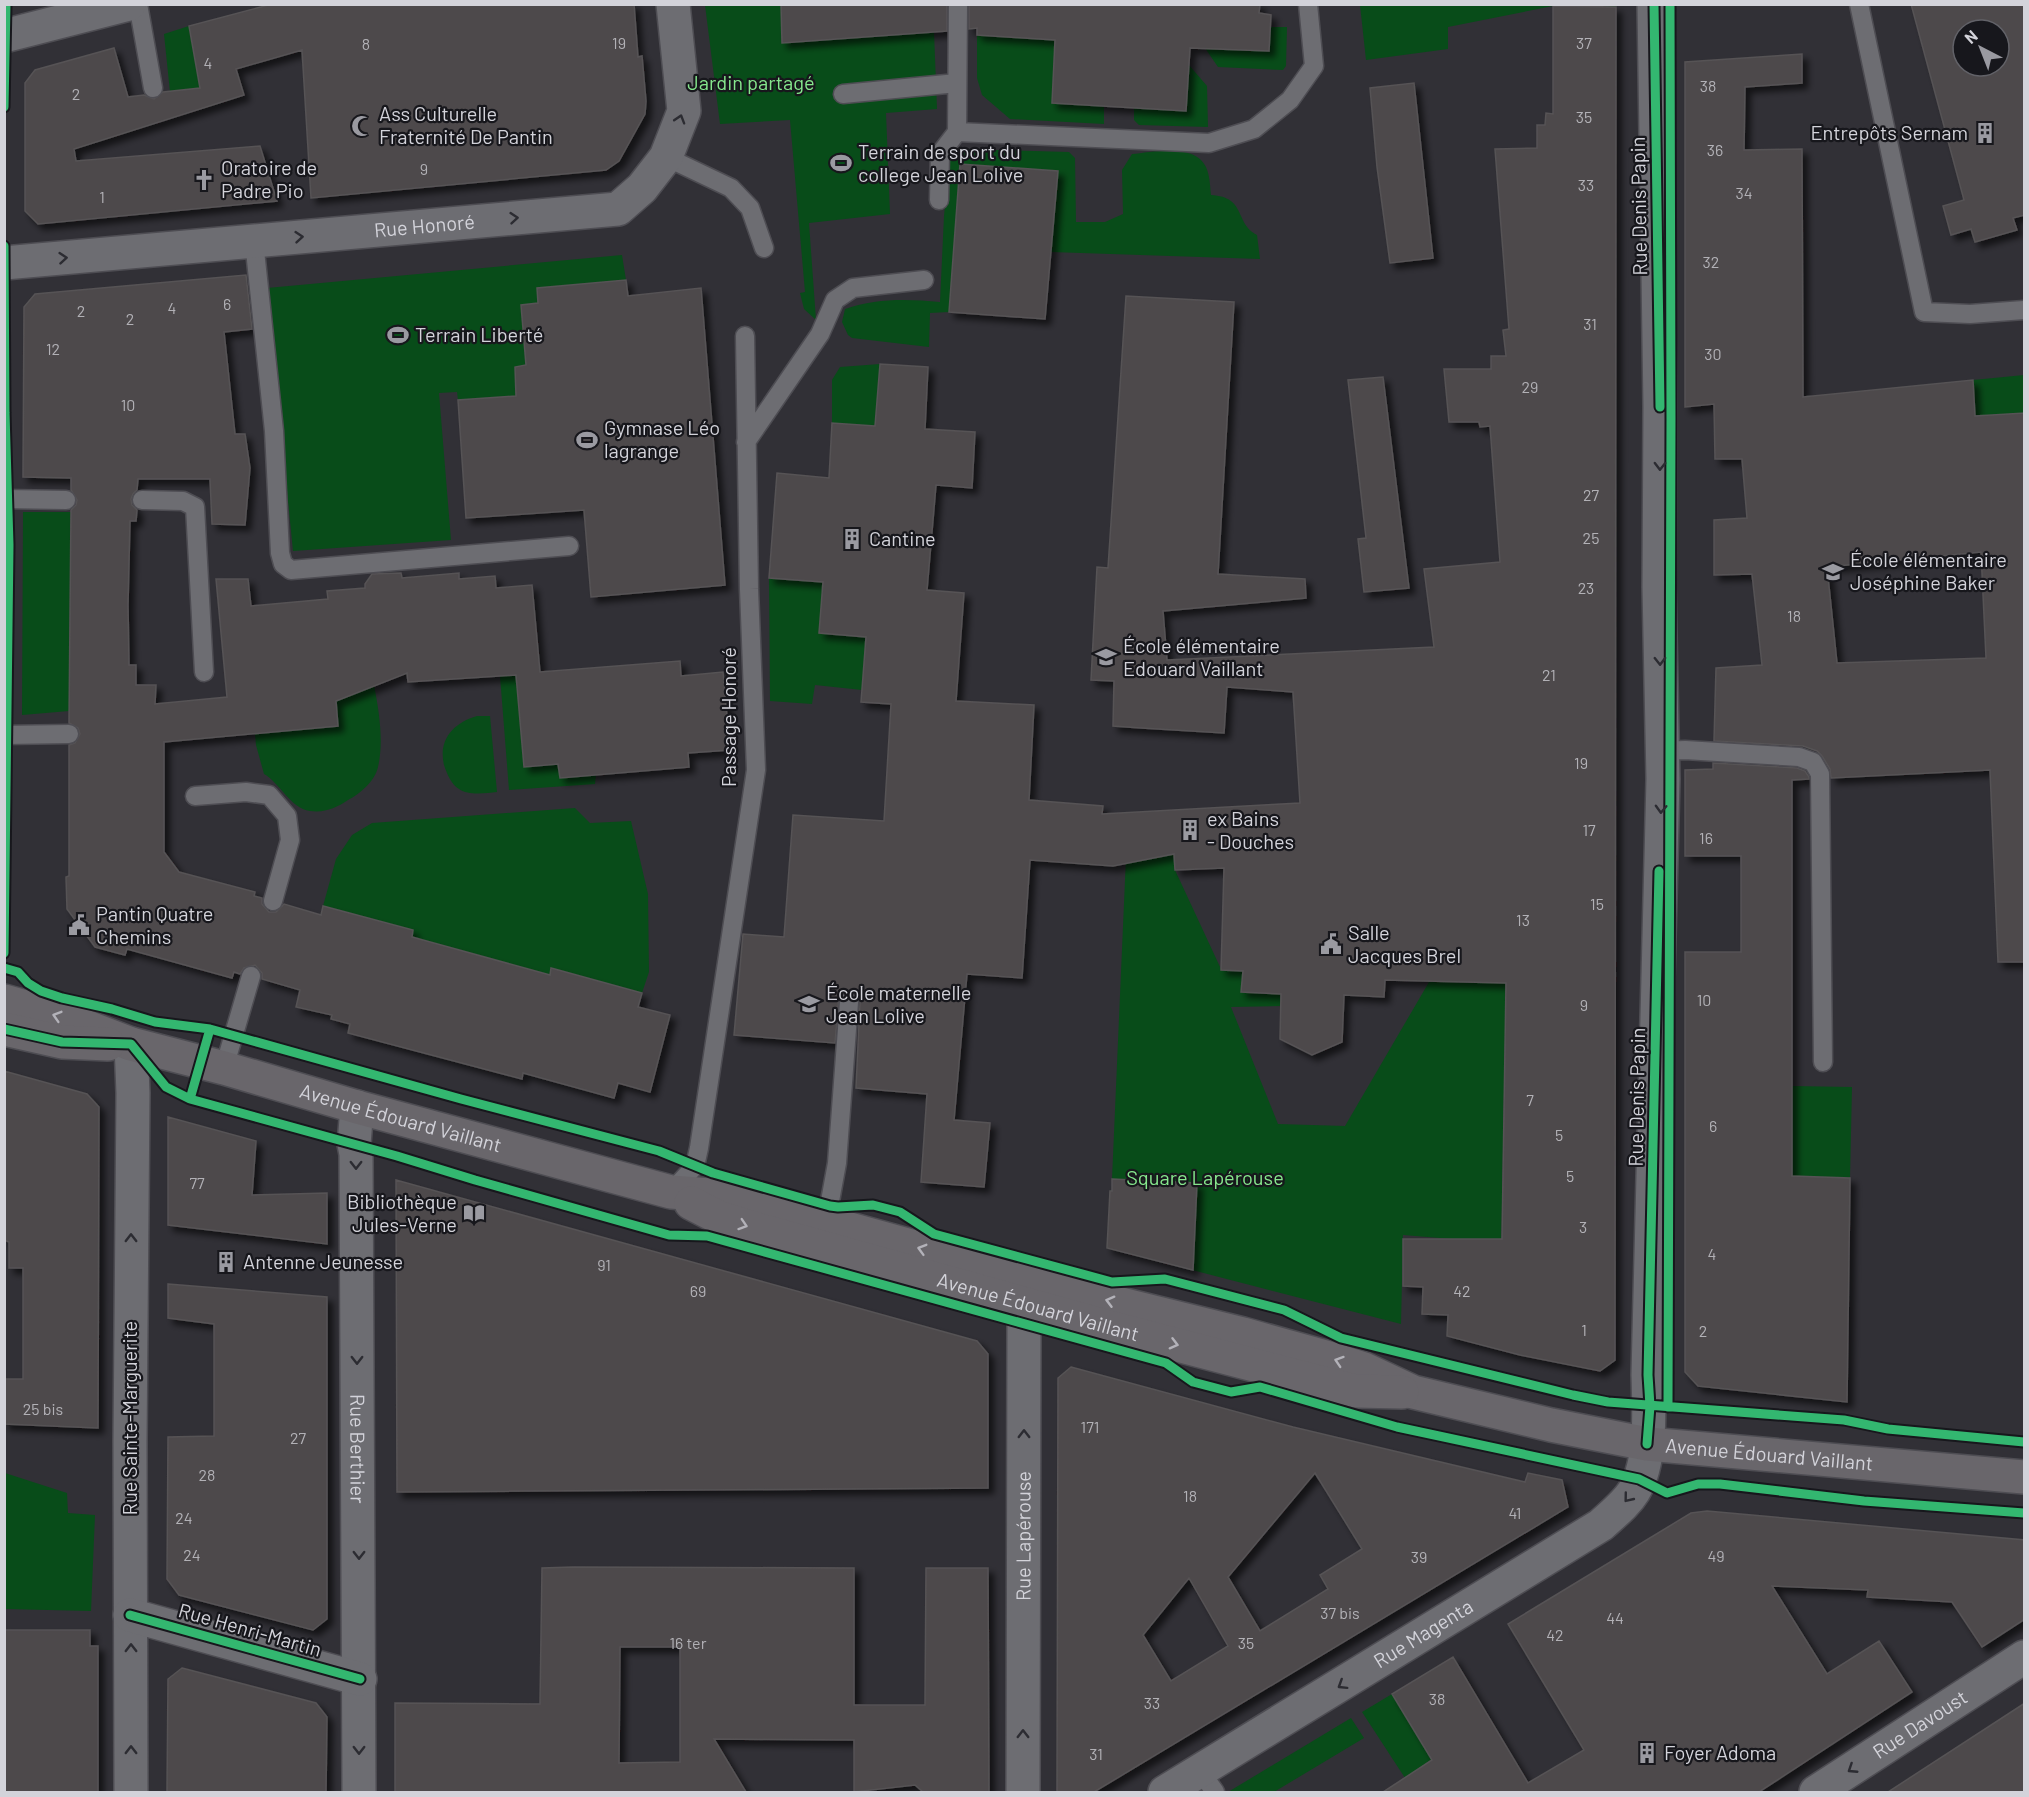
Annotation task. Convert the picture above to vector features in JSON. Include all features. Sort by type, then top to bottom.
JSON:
[{"type":"main road","name":"Avenue Édouard Vaillant","points":[[4,1001],[64,1018],[131,1044],[671,1192],[724,1196],[826,1222],[1028,1292]]},
{"type":"main road","name":"Avenue Édouard Vaillant","points":[[4,1029],[62,1042],[131,1044]]},
{"type":"main road","name":"Avenue Édouard Vaillant","points":[[671,1192],[718,1217],[750,1227],[1028,1292],[1336,1360],[1413,1392],[1551,1425],[1647,1444],[2025,1477]]},
{"type":"street","points":[[4,36],[129,4]]},
{"type":"street","name":"Rue Honoré","points":[[4,263],[618,209],[642,188],[666,157],[684,111],[673,4]]},
{"type":"street","name":"Rue Denis Papin","points":[[1647,1444],[1650,1406],[1648,1375],[1662,751],[1654,4]]},
{"type":"street","name":"Rue Sainte-Marguerite","points":[[131,1044],[131,1792]]},
{"type":"street","name":"Rue Berthier","points":[[357,1107],[354,1144],[360,1679],[359,1792]]},
{"type":"street","name":"Rue Lapérouse","points":[[1023,1792],[1028,1292]]},
{"type":"street","name":"Rue Magenta","points":[[1165,1792],[1208,1782],[1601,1525],[1634,1490],[1639,1479],[1647,1444]]},
{"type":"street","name":"Rue Henri-Martin","points":[[130,1615],[360,1679]]},
{"type":"street","name":"Rue Davoust","points":[[1815,1792],[2025,1657]]},
{"type":"lane","points":[[138,4],[153,88]]},
{"type":"lane","points":[[939,201],[940,154],[957,132],[958,4]]},
{"type":"lane","points":[[957,132],[1209,142],[1254,129],[1290,100],[1314,66],[1308,4]]},
{"type":"lane","points":[[1859,4],[1924,312],[1970,314],[2025,310]]},
{"type":"lane","points":[[843,94],[957,83]]},
{"type":"lane","points":[[666,157],[731,188],[750,208],[764,248]]},
{"type":"lane","points":[[254,241],[274,432],[280,554],[283,564],[291,570],[569,546]]},
{"type":"lane","points":[[746,442],[820,334],[835,300],[853,288],[924,280]]},
{"type":"lane","name":"Passage Honoré","points":[[671,1192],[695,1166],[756,770],[749,589],[745,336]]},
{"type":"lane","points":[[4,500],[66,500]]},
{"type":"lane","points":[[142,500],[183,501],[195,507],[204,672]]},
{"type":"lane","points":[[4,735],[69,734]]},
{"type":"lane","points":[[1662,751],[1685,750],[1799,757],[1813,762],[1820,774],[1823,1062]]},
{"type":"lane","points":[[195,796],[246,792],[269,795],[287,816],[290,840],[273,901]]},
{"type":"lane","points":[[224,1068],[251,976]]},
{"type":"lane","points":[[826,1222],[837,1162],[849,1002]]},
{"type":"green space","points":[[1616,4],[1616,7],[1553,6],[1448,27],[1448,49],[1366,60],[1360,5]]},
{"type":"green space","name":"Jardin partagé","points":[[705,5],[781,5],[783,43],[934,32],[937,109],[886,113],[890,214],[809,223],[816,320],[804,309],[800,293],[805,292],[790,120],[720,124]]},
{"type":"green space","points":[[189,26],[191,39],[195,38],[200,88],[170,92],[164,34]]},
{"type":"green space","points":[[1270,27],[1287,27],[1286,66],[1283,70],[1218,67],[1205,48],[1269,51]]},
{"type":"green space","points":[[977,35],[1055,40],[1052,102],[1104,106],[1104,124],[1010,119],[982,95],[977,78]]},
{"type":"green space","points":[[1189,65],[1207,86],[1208,127],[1139,125],[1134,120],[1134,108],[1186,111]]},
{"type":"green space","points":[[959,149],[1069,152],[1075,158],[1076,222],[1105,222],[1123,214],[1122,170],[1132,154],[1173,151],[1193,155],[1201,159],[1206,167],[1211,195],[1230,200],[1245,224],[1257,235],[1260,259],[1051,252],[1057,171],[961,164],[949,312],[930,313],[929,347],[852,338],[848,335],[842,322],[845,309],[892,300],[940,302],[944,216],[950,156]]},
{"type":"green space","points":[[622,255],[626,280],[538,288],[538,303],[521,305],[526,365],[515,367],[516,396],[458,400],[457,392],[439,393],[451,540],[293,551],[267,288]]},
{"type":"green space","points":[[880,364],[875,426],[832,423],[832,380],[840,367]]},
{"type":"green space","points":[[2024,375],[2024,413],[1975,416],[1973,380]]},
{"type":"green space","points":[[23,512],[71,512],[69,711],[22,715]]},
{"type":"green space","points":[[769,578],[823,582],[819,633],[866,637],[862,690],[815,685],[812,704],[770,701]]},
{"type":"green space","points":[[516,674],[524,767],[558,764],[560,778],[596,775],[595,784],[509,790],[500,676]]},
{"type":"green space","points":[[374,685],[381,736],[380,757],[374,777],[357,794],[339,805],[321,811],[303,809],[264,774],[255,734],[338,726],[335,688]]},
{"type":"green space","points":[[477,716],[490,716],[497,792],[478,794],[463,791],[452,782],[444,765],[443,748],[449,734],[461,723]]},
{"type":"green space","points":[[575,808],[590,823],[631,821],[648,894],[649,972],[642,993],[551,968],[549,976],[428,944],[411,939],[413,930],[323,906],[336,859],[352,835],[372,823]]},
{"type":"green space","name":"Square Lapérouse","points":[[1174,854],[1175,870],[1221,969],[1243,971],[1242,992],[1281,994],[1281,1006],[1231,1007],[1278,1124],[1345,1126],[1429,982],[1506,983],[1501,1256],[1452,1239],[1403,1235],[1401,1324],[1107,1248],[1110,1191],[1112,1190],[1126,857]]},
{"type":"green space","points":[[1791,1086],[1852,1087],[1850,1178],[1792,1176]]},
{"type":"green space","points":[[5,1473],[67,1493],[68,1513],[95,1515],[91,1611],[5,1609]]},
{"type":"green space","points":[[1392,1694],[1432,1759],[1405,1778],[1362,1712]]},
{"type":"green space","points":[[1351,1718],[1364,1738],[1274,1792],[1228,1792]]},
{"type":"building","points":[[272,4],[634,4],[638,57],[642,56],[645,114],[619,161],[606,170],[311,198],[302,50],[236,69],[244,95],[74,149],[76,161],[260,146],[277,201],[38,224],[25,211],[25,83],[35,70],[114,48],[128,97],[144,95],[154,99],[163,92],[200,88],[189,26]]},
{"type":"building","points":[[781,4],[947,4],[947,31],[782,43]]},
{"type":"building","points":[[969,4],[1260,4],[1259,13],[1271,15],[1269,51],[1190,48],[1186,111],[1052,103],[1055,40],[977,35],[977,28],[969,29]]},
{"type":"building","name":"Entrepôts Sernam","points":[[1911,4],[2025,4],[2025,215],[2013,218],[2017,230],[1975,242],[1971,229],[1951,235],[1943,206],[1964,200]]},
{"type":"building","points":[[1553,6],[1616,7],[1615,1360],[1600,1371],[1520,1355],[1447,1336],[1448,1315],[1422,1314],[1423,1287],[1403,1286],[1403,1239],[1502,1239],[1506,983],[1385,980],[1384,997],[1344,995],[1342,1042],[1312,1055],[1280,1039],[1281,994],[1241,992],[1243,971],[1221,970],[1224,868],[1175,870],[1174,854],[1113,866],[1030,860],[1022,978],[967,974],[954,1120],[990,1123],[984,1187],[921,1182],[927,1094],[856,1088],[860,1003],[855,992],[845,992],[839,996],[835,1043],[734,1035],[743,934],[784,937],[793,815],[884,821],[891,704],[861,702],[866,637],[819,633],[823,582],[769,578],[777,473],[829,478],[832,423],[875,426],[880,364],[928,367],[925,429],[975,432],[972,488],[936,485],[927,590],[964,593],[956,701],[1034,705],[1029,800],[1103,806],[1102,814],[1300,803],[1293,692],[1227,687],[1224,733],[1113,726],[1114,681],[1091,680],[1097,567],[1108,568],[1126,296],[1234,302],[1218,574],[1305,579],[1306,598],[1163,611],[1167,660],[1434,647],[1424,569],[1500,562],[1490,426],[1480,427],[1479,422],[1449,422],[1444,369],[1491,369],[1491,356],[1506,356],[1503,330],[1509,329],[1495,149],[1537,148],[1537,125],[1545,125],[1546,113],[1553,114]]},
{"type":"building","points":[[1802,54],[1802,83],[1745,87],[1744,150],[1802,149],[1803,397],[1973,380],[1975,416],[2025,413],[2025,962],[1998,962],[1990,770],[1831,778],[1830,769],[1822,756],[1817,751],[1803,746],[1714,741],[1716,668],[1762,665],[1752,574],[1714,575],[1714,520],[1747,518],[1742,459],[1715,459],[1714,404],[1685,407],[1685,62]],"holes":[[[1981,552],[1986,658],[1837,663],[1827,567]]]},
{"type":"building","points":[[1414,83],[1433,258],[1390,263],[1377,167],[1370,88]]},
{"type":"building","points":[[960,164],[1058,171],[1045,319],[949,312]]},
{"type":"building","points":[[246,275],[252,329],[224,332],[235,434],[245,434],[250,468],[245,525],[212,524],[210,479],[138,479],[137,490],[131,499],[132,505],[137,510],[136,521],[130,521],[129,665],[136,665],[136,685],[156,685],[155,704],[227,697],[216,579],[248,579],[251,606],[328,599],[327,591],[365,588],[372,574],[401,573],[402,578],[459,573],[459,579],[495,576],[496,588],[532,585],[540,672],[680,661],[681,676],[723,672],[730,750],[688,753],[689,767],[560,778],[558,764],[524,767],[516,675],[408,682],[407,673],[336,701],[338,726],[164,742],[164,852],[179,872],[255,892],[254,896],[262,898],[262,904],[269,912],[276,912],[284,904],[321,915],[323,906],[413,930],[412,937],[550,975],[551,968],[642,993],[638,1007],[670,1015],[650,1092],[618,1083],[614,1098],[523,1073],[522,1079],[348,1033],[350,1024],[331,1019],[332,1015],[296,1007],[300,990],[262,979],[262,973],[255,965],[244,968],[240,974],[234,972],[232,978],[127,949],[125,955],[95,947],[67,909],[69,745],[75,743],[80,734],[78,728],[69,723],[71,510],[77,500],[71,490],[71,478],[23,477],[24,307],[35,294]]},
{"type":"building","name":"Gymnase Léo lagrange","points":[[626,280],[628,296],[701,288],[725,585],[591,597],[584,510],[466,518],[458,400],[516,396],[515,367],[526,365],[521,305],[538,303],[537,288]]},
{"type":"building","points":[[1383,377],[1409,588],[1364,592],[1358,539],[1366,538],[1348,380]]},
{"type":"building","points":[[1713,763],[1797,768],[1805,771],[1809,777],[1809,779],[1792,780],[1792,1176],[1850,1178],[1847,1402],[1698,1386],[1685,1372],[1685,952],[1741,952],[1741,856],[1685,856],[1685,770],[1713,769]]},
{"type":"building","points":[[4,1071],[87,1094],[99,1107],[98,1428],[4,1424],[4,1379],[23,1379],[23,1268],[9,1268],[9,1242],[4,1240]]},
{"type":"building","points":[[168,1117],[256,1141],[252,1195],[327,1193],[327,1244],[168,1225]]},
{"type":"building","points":[[1112,1179],[1197,1183],[1193,1270],[1107,1248]]},
{"type":"building","points":[[396,1180],[977,1341],[988,1354],[988,1488],[397,1492]]},
{"type":"building","points":[[168,1284],[327,1297],[327,1619],[313,1630],[179,1595],[167,1579],[168,1437],[214,1436],[214,1324],[168,1318]]},
{"type":"building","points":[[1071,1367],[1293,1427],[1525,1482],[1528,1473],[1562,1480],[1568,1507],[1094,1792],[1057,1792],[1058,1378]],"holes":[[[1315,1473],[1362,1549],[1320,1575],[1328,1589],[1260,1631],[1228,1577]],[[1189,1578],[1228,1646],[1171,1681],[1143,1635]]]},
{"type":"building","points":[[1707,1511],[2025,1540],[2025,1619],[1982,1647],[1952,1602],[1867,1597],[1868,1590],[1772,1586],[1827,1674],[1879,1641],[1912,1692],[1759,1792],[1383,1792],[1432,1760],[1392,1694],[1453,1657],[1528,1783],[1584,1750],[1508,1624],[1691,1513]]},
{"type":"building","points":[[542,1568],[854,1568],[854,1705],[925,1705],[926,1568],[988,1568],[989,1792],[923,1792],[915,1785],[854,1792],[854,1740],[714,1739],[746,1792],[395,1792],[395,1703],[540,1704]],"holes":[[[620,1647],[680,1647],[680,1762],[619,1763]]]},
{"type":"building","points":[[4,1630],[90,1630],[90,1646],[98,1646],[98,1792],[4,1792]]},
{"type":"building","points":[[182,1668],[316,1703],[327,1717],[326,1792],[167,1792],[168,1679]]},
{"type":"building","points":[[2025,1703],[2025,1792],[1888,1792]]},
{"type":"cycle path","points":[[4,107],[6,4]]},
{"type":"cycle path","points":[[1654,4],[1660,407]]},
{"type":"cycle path","points":[[1668,1407],[1670,4]]},
{"type":"cycle path","points":[[4,246],[9,545],[4,953]]},
{"type":"cycle path","points":[[1647,1444],[1650,1406],[1648,1375],[1659,871]]},
{"type":"cycle path","points":[[4,968],[18,972],[28,983],[41,991],[62,998],[112,1009],[155,1022],[210,1029],[659,1151],[713,1173],[830,1206],[873,1205],[900,1212],[934,1234],[1112,1282],[1165,1279],[1284,1310],[1341,1338],[1573,1395],[1608,1402],[1844,1420],[1888,1429],[2024,1442]]},
{"type":"cycle path","points":[[4,1029],[62,1042],[131,1044],[166,1087],[190,1099]]},
{"type":"cycle path","points":[[210,1029],[190,1099],[669,1235],[707,1236],[1166,1363],[1193,1382],[1231,1392],[1260,1387],[1397,1427],[1639,1479],[1667,1493],[1698,1484],[1720,1484],[1864,1501],[2024,1513]]},
{"type":"cycle path","points":[[130,1615],[360,1679]]},
{"type":"place","name":"Ass Culturelle Fraternité De Pantin","points":[[362,126]]},
{"type":"place","name":"Entrepôts Sernam","points":[[1985,133]]},
{"type":"place","name":"Terrain de sport du college Jean Lolive","points":[[841,163]]},
{"type":"place","name":"Oratoire de Padre Pio","points":[[204,180]]},
{"type":"place","name":"Terrain Liberté","points":[[398,335]]},
{"type":"place","name":"Gymnase Léo lagrange","points":[[587,440]]},
{"type":"place","name":"Cantine","points":[[852,539]]},
{"type":"place","name":"École élémentaire Joséphine Baker","points":[[1833,572]]},
{"type":"place","name":"École élémentaire Edouard Vaillant","points":[[1106,657]]},
{"type":"place","name":"ex Bains - Douches","points":[[1190,830]]},
{"type":"place","name":"Pantin Quatre Chemins","points":[[79,925]]},
{"type":"place","name":"Salle Jacques Brel","points":[[1331,944]]},
{"type":"place","name":"École maternelle Jean Lolive","points":[[809,1004]]},
{"type":"place","name":"Bibliothèque Jules-Verne","points":[[474,1213]]},
{"type":"place","name":"Antenne Jeunesse","points":[[226,1262]]},
{"type":"place","name":"Foyer Adoma","points":[[1647,1753]]}]
